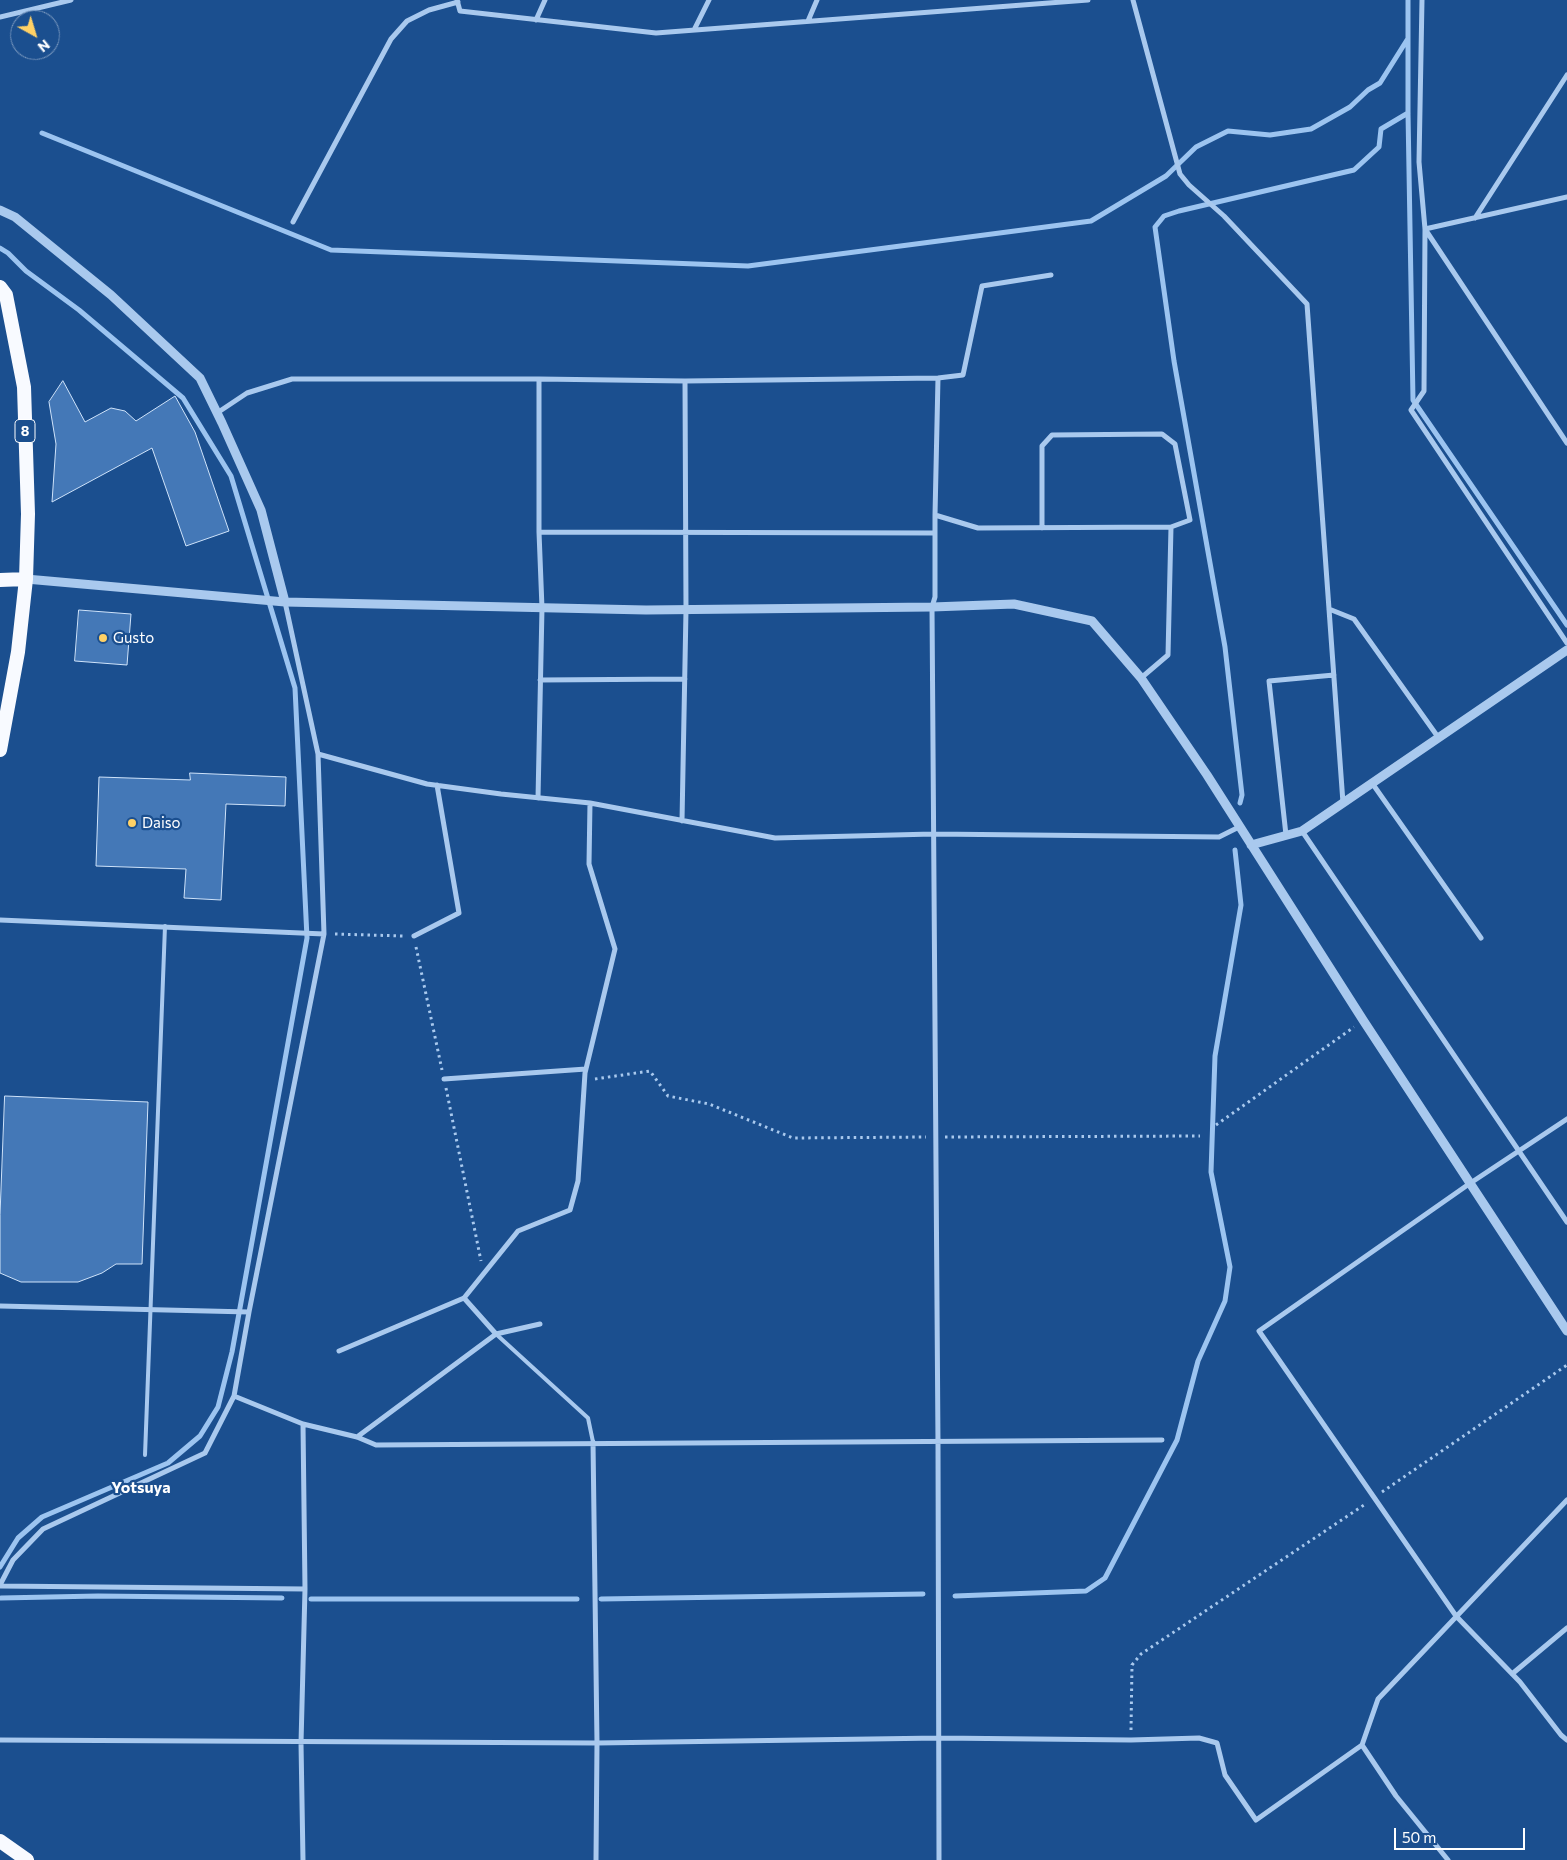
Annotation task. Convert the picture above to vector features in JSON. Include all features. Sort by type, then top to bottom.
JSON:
[{"type":"highway","name":"8","points":[[0,287],[6,295],[24,387],[28,514],[26,579],[18,652],[0,750]]},
{"type":"highway","points":[[0,580],[26,579]]},
{"type":"highway","points":[[0,1841],[28,1860]]},
{"type":"street","points":[[0,17],[71,0]]},
{"type":"street","points":[[536,20],[545,0]]},
{"type":"street","points":[[694,30],[709,0]]},
{"type":"street","points":[[808,21],[817,0]]},
{"type":"street","points":[[293,222],[391,39],[407,21],[429,10],[457,1],[460,11],[656,32],[1088,0]]},
{"type":"street","points":[[1133,0],[1180,174],[1188,185],[1224,216],[1307,304],[1344,803]]},
{"type":"street","points":[[1422,0],[1419,162],[1425,229],[1424,391],[1411,410],[1567,644]]},
{"type":"street","points":[[1475,218],[1567,75]]},
{"type":"street","points":[[1425,229],[1567,197]]},
{"type":"street","points":[[0,210],[16,216],[112,294],[200,378],[261,510],[318,754],[324,934],[248,1312],[234,1396],[205,1452],[44,1528],[13,1560],[0,1585],[305,1589]]},
{"type":"street","points":[[1425,229],[1567,443]]},
{"type":"street","points":[[217,413],[247,393],[292,379],[685,381],[938,378],[963,376],[982,286],[1051,275]]},
{"type":"street","points":[[938,378],[935,597],[932,607],[938,1443],[938,1860]]},
{"type":"street","points":[[538,379],[539,532],[542,608],[538,798]]},
{"type":"street","points":[[682,821],[686,610],[684,532],[685,381]]},
{"type":"street","points":[[935,515],[978,528],[1042,528],[1171,528],[1190,520],[1175,444],[1162,434],[1052,435],[1042,446],[1042,528]]},
{"type":"street","points":[[1141,678],[1168,655],[1171,528]]},
{"type":"street","points":[[539,532],[935,533]]},
{"type":"street","points":[[26,579],[283,602],[686,610],[1014,604],[1092,621],[1141,678],[1207,775],[1469,1184],[1567,1331]]},
{"type":"street","points":[[1329,609],[1354,619],[1438,737]]},
{"type":"street","points":[[1251,845],[1302,831],[1567,650]]},
{"type":"street","points":[[1286,835],[1269,680],[1334,675]]},
{"type":"street","points":[[540,680],[685,679]]},
{"type":"street","points":[[318,754],[437,785],[590,803],[774,838],[933,834],[1219,837],[1239,827]]},
{"type":"street","points":[[1372,783],[1481,938]]},
{"type":"street","points":[[414,936],[459,913],[437,785]]},
{"type":"street","points":[[339,1351],[464,1298],[518,1231],[570,1210],[578,1181],[586,1069],[615,950],[589,864],[590,803]]},
{"type":"street","points":[[1302,831],[1567,1222]]},
{"type":"street","points":[[0,920],[324,934]]},
{"type":"street","points":[[444,1079],[586,1069]]},
{"type":"street","points":[[1567,1119],[1520,1152],[1469,1184],[1259,1331],[1456,1616],[1512,1674],[1567,1740]]},
{"type":"street","points":[[464,1298],[496,1334]]},
{"type":"street","points":[[0,1306],[248,1312]]},
{"type":"street","points":[[357,1437],[496,1334],[540,1324]]},
{"type":"street","points":[[234,1396],[303,1424],[357,1437],[376,1445],[593,1442],[938,1443],[1162,1440]]},
{"type":"street","points":[[303,1424],[305,1589],[301,1742],[303,1860]]},
{"type":"street","points":[[593,1442],[597,1743],[596,1860]]},
{"type":"street","points":[[0,1740],[597,1743],[939,1738],[1131,1740],[1199,1738],[1217,1743],[1224,1775],[1256,1820],[1362,1745],[1378,1699],[1567,1500]]},
{"type":"street","points":[[1512,1674],[1567,1628]]},
{"type":"street","points":[[1362,1745],[1396,1796],[1448,1860]]},
{"type":"lane","points":[[145,1455],[165,926]]},
{"type":"lane","points":[[496,1334],[588,1418],[593,1442]]},
{"type":"path","points":[[324,934],[414,936],[483,1274]]},
{"type":"path","points":[[1216,1125],[1363,1020]]},
{"type":"path","points":[[585,1080],[650,1071],[668,1096],[709,1104],[793,1138],[1200,1136]]},
{"type":"path","points":[[1131,1740],[1132,1665],[1141,1654],[1374,1498],[1567,1365]]},
{"type":"building","points":[[63,381],[85,422],[111,408],[125,411],[136,421],[175,396],[195,432],[229,531],[186,546],[152,448],[52,502],[56,444],[49,402]]},
{"type":"building","name":"Gusto","points":[[79,610],[131,614],[127,665],[75,661]]},
{"type":"building","points":[[190,773],[286,777],[285,806],[226,804],[221,900],[184,898],[186,869],[96,866],[99,777],[190,780]]},
{"type":"building","points":[[5,1096],[148,1102],[142,1264],[116,1264],[102,1273],[78,1282],[21,1282],[0,1273],[0,1215]]},
{"type":"waterway","points":[[1408,0],[1413,400],[1567,625]]},
{"type":"waterway","points":[[42,133],[331,250],[748,266],[1091,221],[1166,176],[1196,147],[1228,131],[1270,135],[1311,129],[1350,107],[1368,90],[1380,83],[1407,40]]},
{"type":"waterway","points":[[1240,803],[1242,795],[1225,647],[1174,361],[1155,227],[1164,216],[1179,211],[1354,170],[1379,147],[1381,129],[1408,113]]},
{"type":"waterway","points":[[0,248],[8,253],[26,271],[79,310],[183,398],[231,476],[295,688],[307,938],[232,1352],[218,1407],[200,1436],[168,1463],[42,1517],[18,1538],[0,1567]]},
{"type":"waterway","points":[[955,1596],[1086,1591],[1105,1578],[1177,1440],[1198,1361],[1225,1301],[1230,1267],[1211,1172],[1215,1056],[1241,905],[1235,850]]},
{"type":"waterway","points":[[601,1599],[923,1594]]},
{"type":"waterway","points":[[1,1598],[98,1596],[282,1598]]},
{"type":"waterway","points":[[311,1599],[577,1599]]},
{"type":"place","name":"Gusto","points":[[103,638]]},
{"type":"place","name":"Daiso","points":[[132,823]]},
{"type":"district","name":"Yotsuya","points":[[141,1488]]}]
